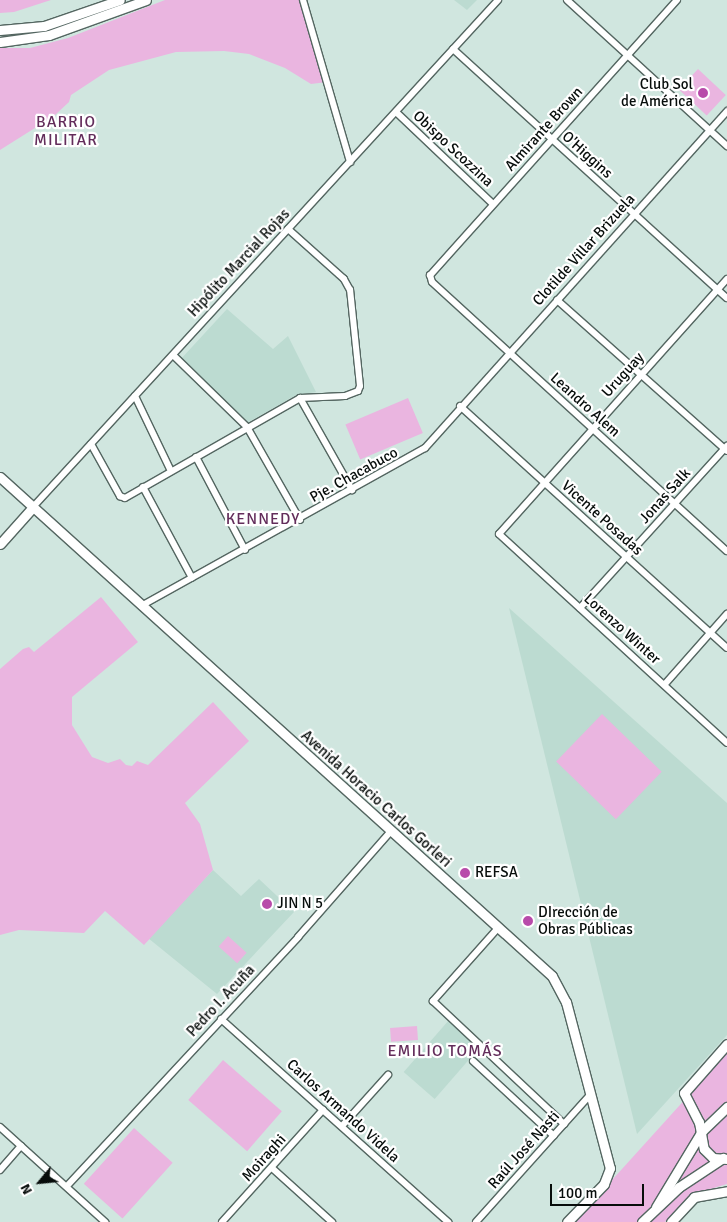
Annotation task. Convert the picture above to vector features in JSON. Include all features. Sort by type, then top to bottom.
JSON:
[{"type":"main road","points":[[0,30],[44,26],[120,0]]},
{"type":"main road","points":[[0,42],[49,35],[146,0]]},
{"type":"main road","name":"Avenida Horacio Carlos Gorleri","points":[[0,477],[552,976],[560,989],[591,1094],[610,1168],[604,1184],[568,1222]]},
{"type":"main road","name":"Hipólito Marcial Rojas","points":[[0,544],[33,508]]},
{"type":"main road","points":[[725,1158],[713,1158],[704,1149],[702,1131],[684,1093],[727,1044]]},
{"type":"main road","points":[[656,1207],[702,1131],[727,1108]]},
{"type":"main road","points":[[642,1222],[656,1207],[725,1158]]},
{"type":"main road","points":[[670,1222],[694,1197],[727,1191]]},
{"type":"street","points":[[303,0],[350,162]]},
{"type":"street","name":"Hipólito Marcial Rojas","points":[[33,508],[498,0]]},
{"type":"street","points":[[566,0],[727,146]]},
{"type":"street","name":"Almirante Brown","points":[[430,275],[677,0]]},
{"type":"street","name":"O'Higgins","points":[[453,49],[727,298]]},
{"type":"street","name":"Clotilde Villar Brizuela","points":[[460,406],[727,111]]},
{"type":"street","name":"Obispo Scozzina","points":[[396,112],[493,204]]},
{"type":"street","points":[[91,444],[122,498],[300,398],[345,396],[358,391],[360,386],[350,290],[344,279],[288,229]]},
{"type":"street","name":"Leandro Alem","points":[[430,275],[432,282],[727,551]]},
{"type":"street","name":"Uruguay","points":[[499,534],[641,372],[727,278]]},
{"type":"street","points":[[557,300],[726,448]]},
{"type":"street","points":[[173,355],[247,427],[300,520]]},
{"type":"street","points":[[135,396],[171,471]]},
{"type":"street","points":[[300,398],[352,490]]},
{"type":"street","name":"Vicente Posadas","points":[[460,406],[727,648]]},
{"type":"street","name":"Pje. Chacabuco","points":[[141,606],[300,520],[425,448],[460,406]]},
{"type":"street","name":"Jonas Salk","points":[[580,608],[726,448]]},
{"type":"street","points":[[196,456],[245,550]]},
{"type":"street","points":[[143,487],[192,578]]},
{"type":"street","name":"Lorenzo Winter","points":[[499,534],[665,684],[727,743]]},
{"type":"street","points":[[665,684],[727,614]]},
{"type":"street","name":"Pedro I. Acuña","points":[[67,1186],[222,1019],[391,831]]},
{"type":"street","points":[[498,928],[432,1001],[564,1124]]},
{"type":"street","name":"Carlos Armando Videla","points":[[222,1019],[448,1222]]},
{"type":"street","points":[[473,1061],[554,1136]]},
{"type":"street","points":[[342,1126],[388,1075]]},
{"type":"street","name":"Raúl José Nasti","points":[[476,1222],[591,1094]]},
{"type":"street","name":"Moiraghi","points":[[222,1222],[323,1110]]},
{"type":"street","points":[[0,1127],[105,1222]]},
{"type":"street","points":[[0,1170],[22,1146]]},
{"type":"street","points":[[272,1168],[328,1221]]},
{"type":"shaded area","points":[[0,0],[51,0],[14,12],[0,13]]},
{"type":"shaded area","points":[[165,0],[303,0],[327,82],[311,84],[285,68],[249,54],[224,51],[176,52],[109,70],[71,95],[69,102],[54,116],[0,150],[0,48],[30,48],[68,38]]},
{"type":"shaded area","points":[[454,0],[477,0],[467,10]]},
{"type":"shaded area","name":"Club Sol de América","points":[[698,69],[726,95],[707,115],[679,89]]},
{"type":"shaded area","points":[[227,309],[273,349],[288,336],[316,392],[296,395],[247,423],[180,360]]},
{"type":"shaded area","points":[[408,398],[423,433],[360,460],[345,425]]},
{"type":"shaded area","points":[[101,597],[138,642],[72,697],[72,725],[92,757],[108,763],[120,759],[126,765],[132,766],[137,761],[148,765],[213,702],[249,741],[185,803],[200,824],[213,870],[144,945],[105,911],[84,933],[19,930],[0,935],[0,669],[23,649],[29,647],[34,652]]},
{"type":"shaded area","points":[[509,608],[727,803],[727,1035],[637,1134]]},
{"type":"shaded area","points":[[602,714],[662,772],[616,819],[556,761]]},
{"type":"shaded area","points":[[213,870],[241,896],[259,879],[294,912],[217,994],[148,938]]},
{"type":"shaded area","points":[[228,936],[247,953],[237,963],[219,946]]},
{"type":"shaded area","points":[[449,1020],[480,1047],[435,1099],[404,1072]]},
{"type":"shaded area","points":[[417,1026],[418,1040],[391,1042],[390,1028]]},
{"type":"shaded area","points":[[727,1053],[727,1184],[690,1195],[665,1222],[574,1222]]},
{"type":"shaded area","points":[[223,1060],[282,1111],[247,1151],[188,1100]]},
{"type":"shaded area","points":[[134,1128],[173,1163],[122,1219],[84,1184]]},
{"type":"place","name":"Club Sol de América","points":[[703,93]]},
{"type":"place","name":"REFSA","points":[[465,873]]},
{"type":"place","name":"JIN N 5","points":[[267,904]]},
{"type":"place","name":"DIrección de Obras Públicas","points":[[528,921]]},
{"type":"district","name":"BARRIO MILITAR","points":[[66,131]]},
{"type":"district","name":"KENNEDY","points":[[263,519]]},
{"type":"district","name":"EMILIO TOMÁS","points":[[445,1051]]}]
